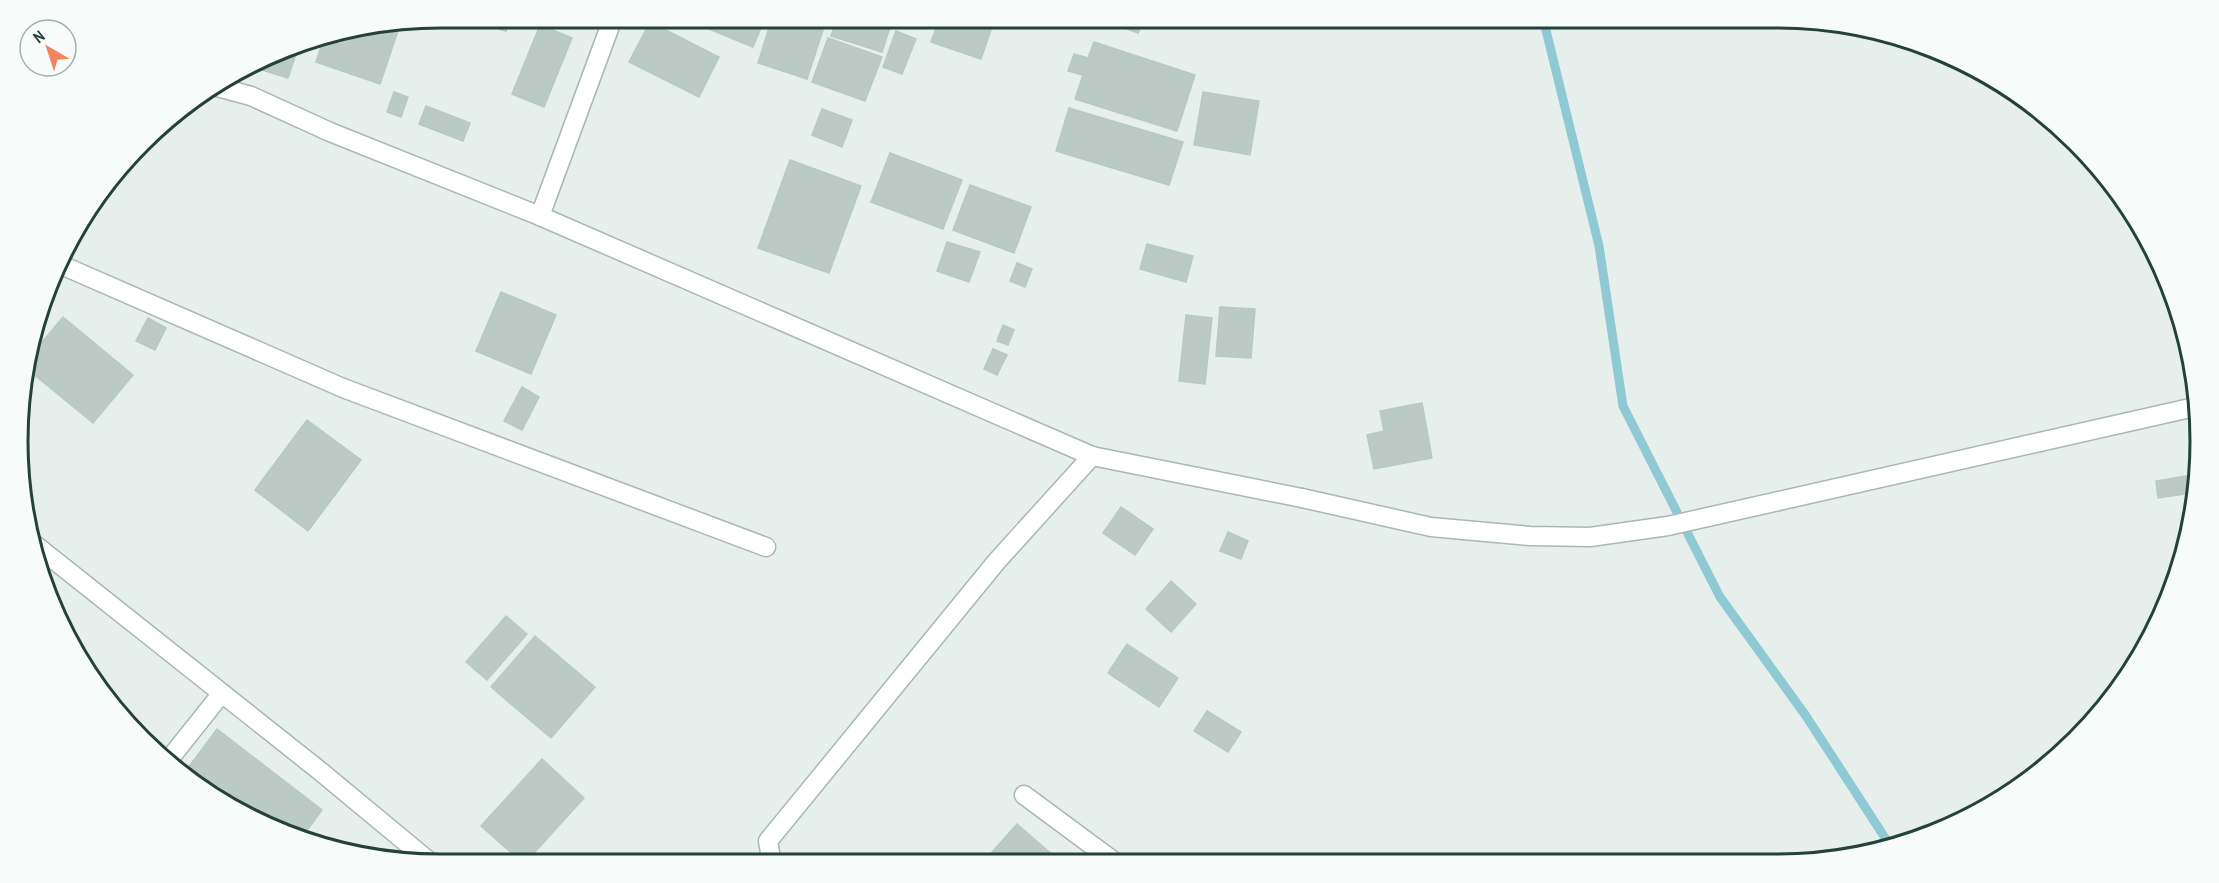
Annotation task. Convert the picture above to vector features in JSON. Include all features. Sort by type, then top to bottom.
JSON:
[{"type":"street","points":[[540,216],[609,28]]},
{"type":"street","points":[[226,89],[251,96],[330,132],[540,216],[1092,456],[1302,498],[1431,527],[1530,536],[1590,537],[1668,526],[2189,408]]},
{"type":"street","points":[[68,266],[343,388],[766,547]]},
{"type":"street","points":[[770,854],[768,841],[997,561],[1092,456]]},
{"type":"street","points":[[44,552],[320,771],[420,854]]},
{"type":"street","points":[[173,755],[222,693]]},
{"type":"street","points":[[1024,795],[1104,854]]},
{"type":"building","points":[[539,28],[547,28],[572,38],[544,107],[512,94]]},
{"type":"building","points":[[647,28],[662,28],[719,57],[699,97],[629,62]]},
{"type":"building","points":[[706,28],[761,28],[753,47]]},
{"type":"building","points":[[769,28],[824,28],[807,79],[758,63]]},
{"type":"building","points":[[834,28],[890,28],[882,52],[831,36]]},
{"type":"building","points":[[936,28],[992,28],[981,59],[931,42]]},
{"type":"building","points":[[1125,28],[1140,28],[1138,33]]},
{"type":"building","points":[[398,31],[380,84],[316,62],[321,47],[337,43],[341,44],[342,41],[361,36]]},
{"type":"building","points":[[896,31],[916,39],[902,74],[883,67]]},
{"type":"building","points":[[828,38],[882,57],[865,101],[812,82]]},
{"type":"building","points":[[1094,42],[1195,75],[1177,131],[1075,99],[1083,75],[1068,71],[1074,54],[1088,58]]},
{"type":"building","points":[[296,55],[288,78],[262,70]]},
{"type":"building","points":[[394,92],[408,97],[401,117],[387,112]]},
{"type":"building","points":[[1203,92],[1259,101],[1250,155],[1194,145]]},
{"type":"building","points":[[426,106],[470,123],[463,141],[419,124]]},
{"type":"building","points":[[1069,108],[1183,142],[1169,185],[1056,151]]},
{"type":"building","points":[[822,109],[852,120],[842,147],[812,135]]},
{"type":"building","points":[[890,153],[962,180],[943,229],[871,202]]},
{"type":"building","points":[[790,160],[861,186],[829,273],[758,248]]},
{"type":"building","points":[[970,185],[1031,207],[1014,253],[953,230]]},
{"type":"building","points":[[947,242],[980,252],[969,282],[937,271]]},
{"type":"building","points":[[1147,244],[1193,256],[1186,282],[1140,269]]},
{"type":"building","points":[[1017,263],[1032,269],[1025,287],[1010,281]]},
{"type":"building","points":[[501,292],[556,315],[531,374],[476,351]]},
{"type":"building","points":[[1220,307],[1255,309],[1251,358],[1216,356]]},
{"type":"building","points":[[1186,315],[1212,318],[1205,384],[1179,381]]},
{"type":"building","points":[[63,317],[133,375],[93,423],[34,375],[41,344]]},
{"type":"building","points":[[148,318],[166,328],[155,350],[136,341]]},
{"type":"building","points":[[1003,325],[1014,330],[1008,345],[997,341]]},
{"type":"building","points":[[993,349],[1007,355],[997,375],[984,369]]},
{"type":"building","points":[[522,387],[539,397],[522,430],[504,421]]},
{"type":"building","points":[[1422,403],[1432,458],[1374,469],[1367,435],[1384,431],[1380,411]]},
{"type":"building","points":[[307,420],[361,460],[308,531],[255,490]]},
{"type":"building","points":[[2189,475],[2187,494],[2158,498],[2156,481]]},
{"type":"building","points":[[1121,507],[1153,529],[1135,555],[1103,533]]},
{"type":"building","points":[[1228,532],[1248,541],[1241,559],[1220,551]]},
{"type":"building","points":[[1171,581],[1196,604],[1171,632],[1146,609]]},
{"type":"building","points":[[506,616],[527,634],[487,680],[466,662]]},
{"type":"building","points":[[535,636],[595,687],[551,738],[491,687]]},
{"type":"building","points":[[1127,644],[1178,678],[1159,707],[1108,673]]},
{"type":"building","points":[[1207,711],[1241,732],[1228,752],[1194,731]]},
{"type":"building","points":[[217,729],[322,810],[306,832],[235,799],[188,768]]},
{"type":"building","points":[[542,759],[584,798],[533,854],[513,854],[481,826]]},
{"type":"building","points":[[1017,824],[1052,854],[990,854]]},
{"type":"waterway","points":[[1545,28],[1599,246],[1623,406],[1720,597],[1806,716],[1886,839]]}]
